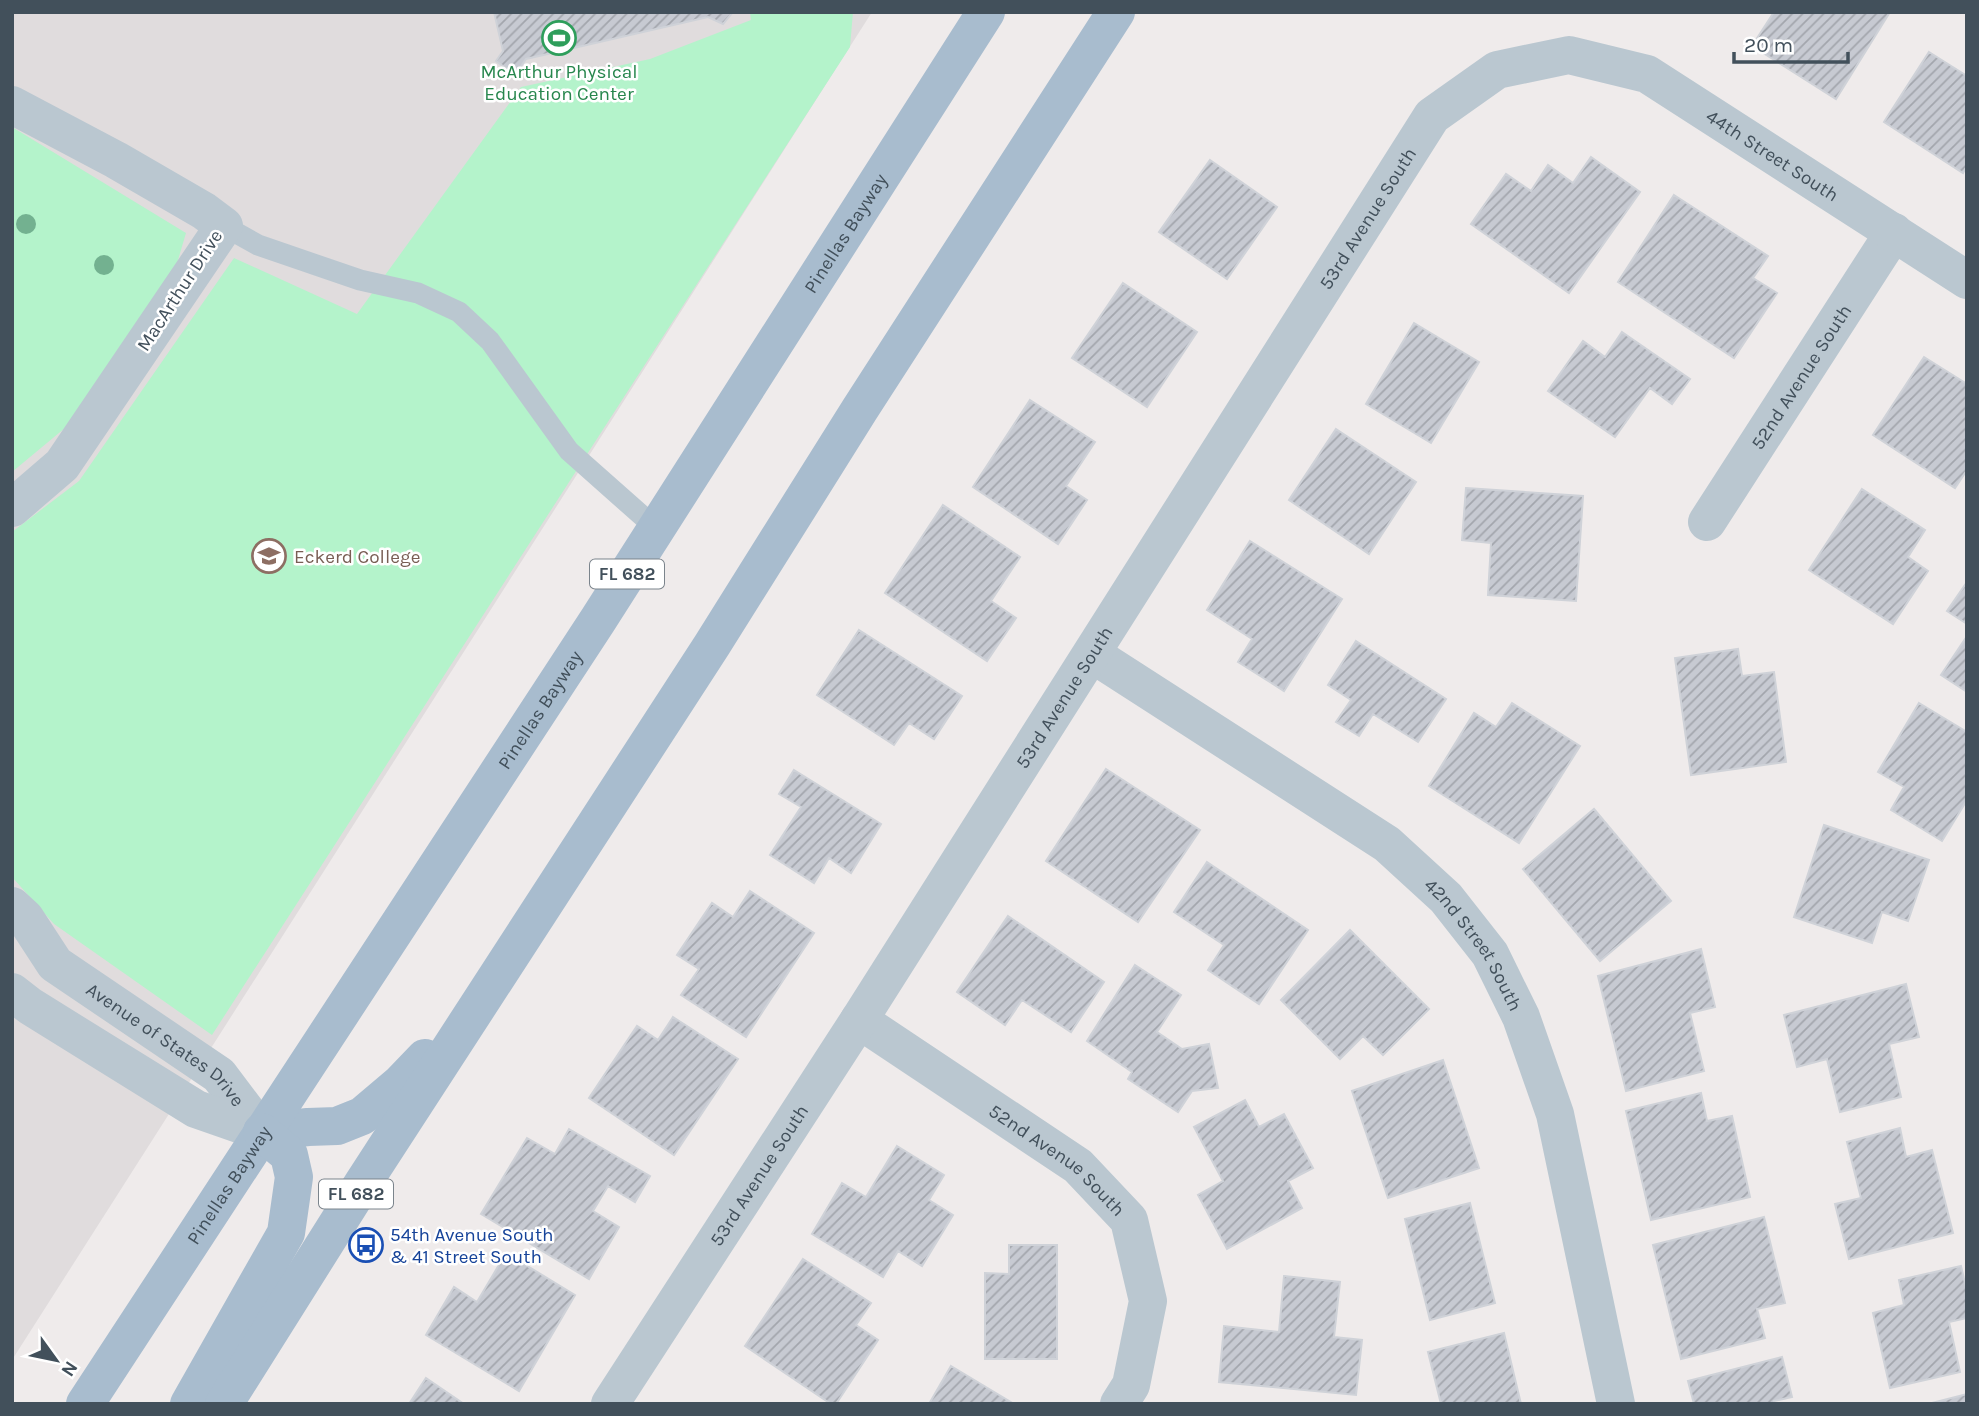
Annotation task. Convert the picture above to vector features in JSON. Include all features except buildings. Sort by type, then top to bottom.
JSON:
[{"type":"main road","name":"Pinellas Bayway","points":[[85,1404],[657,529],[986,12]]},
{"type":"main road","name":"FL 682","points":[[224,1404],[363,1182],[712,645],[860,409],[1116,12]]},
{"type":"main road","points":[[262,1132],[308,1126],[337,1126],[362,1116],[401,1083],[490,987]]},
{"type":"main road","points":[[189,1404],[286,1233],[294,1177],[289,1155],[262,1132]]},
{"type":"street","name":"44th Street South","points":[[1569,55],[1647,74],[1967,279]]},
{"type":"street","name":"53rd Avenue South","points":[[610,1404],[859,1020],[1432,116],[1497,70],[1569,55]]},
{"type":"street","name":"MacArthur Drive","points":[[12,105],[116,160],[204,211],[224,226],[62,466],[12,508]]},
{"type":"street","name":"52nd Avenue South","points":[[1707,522],[1894,232]]},
{"type":"street","name":"42nd Street South","points":[[1092,654],[1387,844],[1446,898],[1490,954],[1521,1017],[1555,1114],[1616,1404]]},
{"type":"street","name":"Avenue of States Drive","points":[[12,906],[25,918],[55,964],[219,1075],[262,1132]]},
{"type":"street","name":"Avenue of States Drive","points":[[12,992],[30,1006],[197,1109],[262,1132]]},
{"type":"street","name":"52nd Avenue South","points":[[859,1020],[1078,1166],[1129,1220],[1147,1301],[1131,1385],[1119,1404]]},
{"type":"lane","points":[[224,226],[258,245],[360,280],[418,293],[459,312],[490,341],[569,451],[657,529]]},
{"type":"shaded area","name":"Eckerd College","points":[[12,12],[872,12],[12,1360]]},
{"type":"green space","name":"Eckerd College","points":[[750,12],[853,12],[850,47],[212,1035],[54,924],[12,877],[12,532],[79,481],[234,258],[357,314],[521,87],[650,59],[751,20]]},
{"type":"green space","points":[[12,127],[186,233],[170,287],[65,428],[12,472]]},
{"type":"place","name":"McArthur Physical Education Center","points":[[559,38]]},
{"type":"place","name":"Eckerd College","points":[[269,556]]},
{"type":"place","name":"54th Avenue South & 41 Street South","points":[[366,1245]]}]
